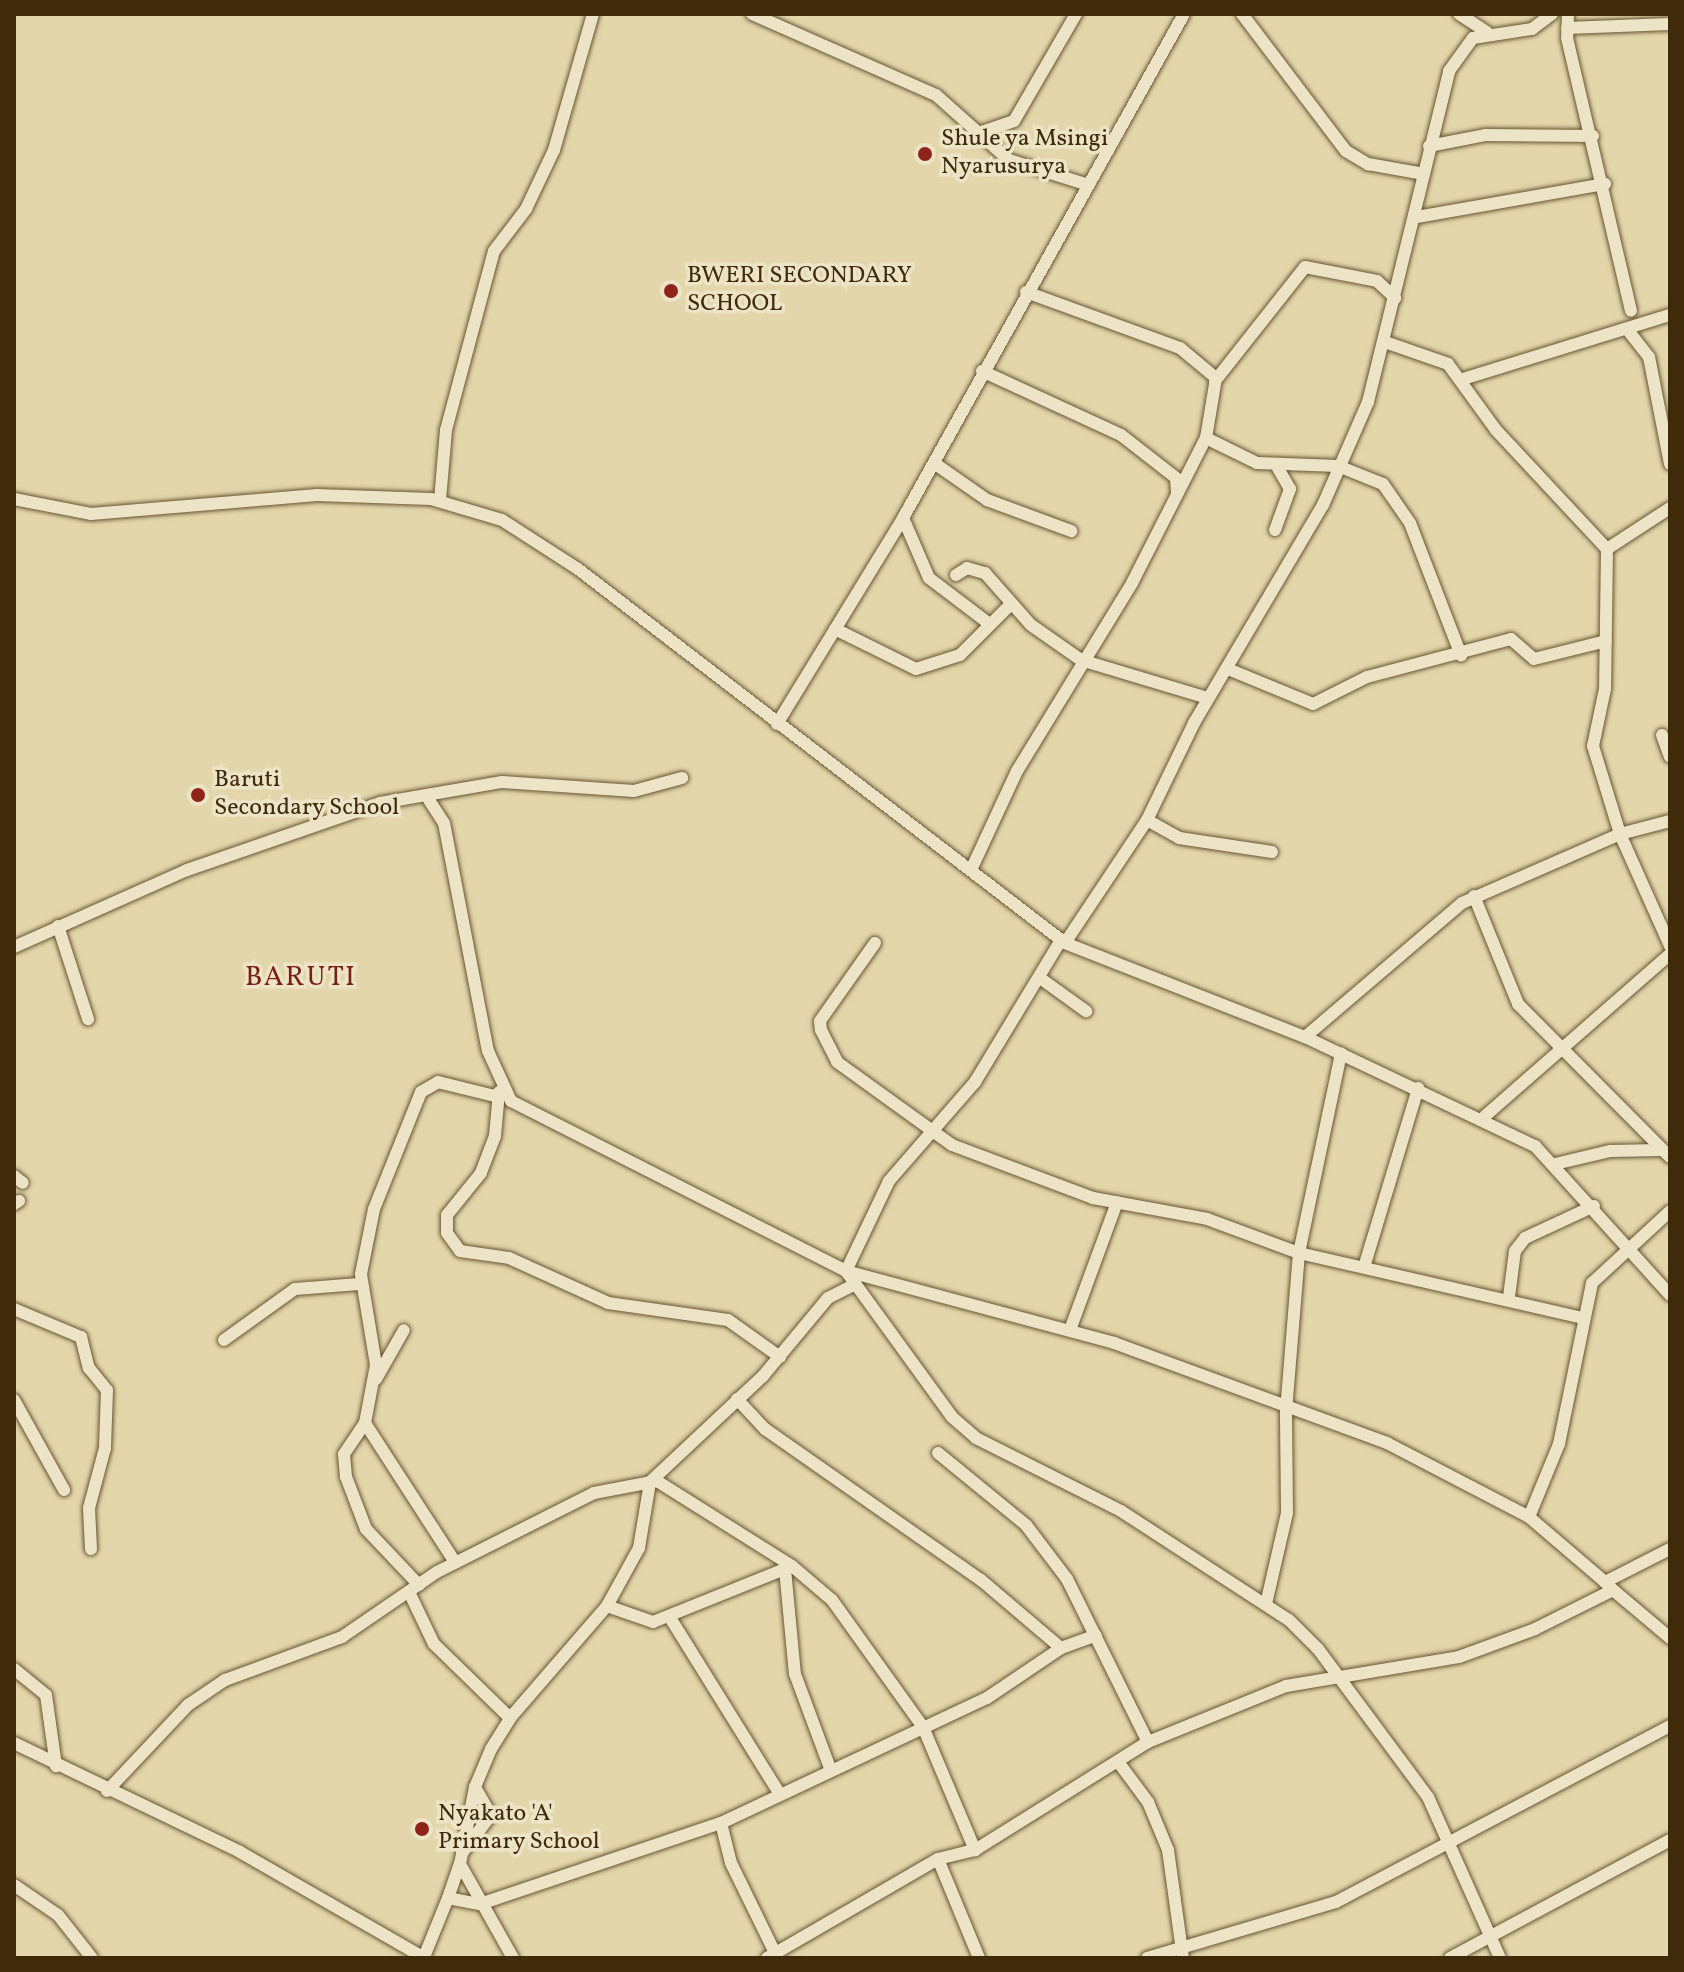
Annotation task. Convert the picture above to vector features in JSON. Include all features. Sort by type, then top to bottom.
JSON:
[{"type":"street","points":[[440,500],[446,430],[494,251],[526,209],[554,150],[593,14]]},
{"type":"street","points":[[752,14],[936,95],[1009,160],[1085,184]]},
{"type":"street","points":[[979,133],[1014,121],[1076,14]]},
{"type":"street","points":[[777,724],[903,518],[1085,184],[1184,14]]},
{"type":"street","points":[[1242,14],[1346,151],[1368,164],[1424,174]]},
{"type":"street","points":[[1459,14],[1487,32]]},
{"type":"street","points":[[846,1271],[889,1181],[975,1082],[1063,941],[1147,820],[1208,698],[1323,505],[1385,342],[1417,217],[1429,146],[1449,71],[1465,45],[1487,32],[1532,29],[1552,14]]},
{"type":"street","points":[[1568,14],[1567,28],[1605,184],[1631,311]]},
{"type":"street","points":[[1567,28],[1670,24]]},
{"type":"street","points":[[1429,146],[1485,135],[1593,136]]},
{"type":"street","points":[[1417,217],[1605,184]]},
{"type":"street","points":[[1215,381],[1305,267],[1377,281],[1395,298]]},
{"type":"street","points":[[971,870],[992,819],[1081,660],[1119,606],[1206,438],[1215,381],[1211,367],[1180,348],[1026,292]]},
{"type":"street","points":[[1463,379],[1670,315]]},
{"type":"street","points":[[1627,329],[1649,357],[1670,464]]},
{"type":"street","points":[[1385,342],[1435,358],[1463,379],[1496,430],[1607,549],[1606,641],[1593,746],[1620,834],[1670,946]]},
{"type":"street","points":[[982,371],[1121,435],[1175,477],[1177,492]]},
{"type":"street","points":[[1206,438],[1278,468],[1338,466],[1375,479],[1393,496],[1461,655]]},
{"type":"street","points":[[934,463],[987,500],[1071,531]]},
{"type":"street","points":[[1275,530],[1290,489],[1278,468]]},
{"type":"street","points":[[14,499],[91,514],[317,495],[440,500],[502,520],[578,569],[1063,941],[1305,1037],[1485,1116],[1555,1164],[1670,1295]]},
{"type":"street","points":[[1607,549],[1670,508]]},
{"type":"street","points":[[903,518],[929,578],[988,623]]},
{"type":"street","points":[[956,575],[967,568],[985,573],[1011,604],[1081,660],[1208,698]]},
{"type":"street","points":[[835,629],[916,669],[960,655],[988,623],[1011,604]]},
{"type":"street","points":[[1228,669],[1313,704],[1367,677],[1461,655],[1511,639],[1539,659],[1606,641]]},
{"type":"street","points":[[1662,735],[1670,757]]},
{"type":"street","points":[[14,947],[58,926],[344,813],[429,800],[502,782],[634,791],[682,778]]},
{"type":"street","points":[[429,800],[440,809],[499,1092],[481,1173],[447,1215],[447,1233],[460,1251],[509,1258],[599,1300],[728,1320],[780,1357]]},
{"type":"street","points":[[1147,820],[1179,838],[1272,852]]},
{"type":"street","points":[[1305,1037],[1474,896],[1620,834],[1670,821]]},
{"type":"street","points":[[1474,896],[1502,976],[1556,1050],[1665,1154]]},
{"type":"street","points":[[58,926],[88,1019]]},
{"type":"street","points":[[875,943],[820,1021],[821,1030],[833,1059],[932,1134],[1117,1202],[1238,1227],[1299,1253],[1365,1264],[1509,1297],[1582,1318]]},
{"type":"street","points":[[1485,1116],[1556,1050],[1670,954]]},
{"type":"street","points":[[1040,978],[1086,1011]]},
{"type":"street","points":[[1266,1604],[1287,1513],[1286,1411],[1299,1253],[1341,1053]]},
{"type":"street","points":[[374,1381],[359,1284],[374,1209],[421,1092],[438,1082],[499,1092],[511,1101],[846,1271],[1070,1330],[1286,1411],[1398,1447],[1529,1517],[1670,1638]]},
{"type":"street","points":[[1365,1264],[1418,1088]]},
{"type":"street","points":[[1555,1164],[1610,1151],[1665,1154]]},
{"type":"street","points":[[1070,1330],[1117,1202]]},
{"type":"street","points":[[1509,1297],[1515,1251],[1525,1238],[1594,1206]]},
{"type":"street","points":[[1529,1517],[1559,1444],[1582,1318],[1600,1271],[1632,1249],[1670,1211]]},
{"type":"street","points":[[846,1271],[952,1417],[976,1438],[1121,1511],[1266,1604],[1343,1676],[1428,1797],[1500,1958]]},
{"type":"street","points":[[224,1340],[295,1289],[359,1284]]},
{"type":"street","points":[[14,1743],[107,1791],[240,1852],[424,1957],[461,1859],[475,1787],[510,1718],[607,1606],[639,1548],[650,1482],[780,1357],[828,1298],[856,1284]]},
{"type":"street","points":[[14,1309],[82,1339],[89,1368],[107,1390],[105,1448],[89,1508],[91,1549]]},
{"type":"street","points":[[404,1330],[374,1381],[365,1423],[344,1454],[351,1493],[366,1529],[415,1589],[434,1644],[510,1718]]},
{"type":"street","points":[[737,1399],[765,1429],[981,1580],[1061,1648]]},
{"type":"street","points":[[14,1400],[64,1490]]},
{"type":"street","points":[[365,1423],[455,1562]]},
{"type":"street","points":[[938,1453],[1026,1525],[1067,1579],[1148,1742]]},
{"type":"street","points":[[107,1791],[211,1688],[342,1637],[455,1562],[594,1493],[650,1482],[670,1485],[789,1568],[848,1618],[923,1727],[975,1850]]},
{"type":"street","points":[[721,1823],[731,1863],[771,1956],[938,1859],[975,1850],[1119,1763],[1148,1742],[1286,1686],[1459,1657],[1609,1586],[1670,1549]]},
{"type":"street","points":[[607,1606],[646,1621],[669,1616],[789,1568]]},
{"type":"street","points":[[789,1568],[795,1674],[830,1768]]},
{"type":"street","points":[[669,1616],[779,1793]]},
{"type":"street","points":[[448,1898],[480,1904],[721,1823],[830,1768],[987,1698],[1061,1648],[1096,1635]]},
{"type":"street","points":[[14,1669],[46,1695],[56,1766]]},
{"type":"street","points":[[1147,1958],[1182,1953],[1336,1902],[1452,1846],[1670,1726]]},
{"type":"street","points":[[1119,1763],[1148,1802],[1168,1850],[1182,1953]]},
{"type":"street","points":[[461,1859],[491,1815],[475,1787]]},
{"type":"street","points":[[1450,1958],[1670,1840]]},
{"type":"street","points":[[461,1859],[480,1904],[513,1958]]},
{"type":"street","points":[[938,1859],[979,1958]]},
{"type":"street","points":[[14,1885],[58,1915],[92,1958]]},
{"type":"place","name":"Shule ya Msingi Nyarusurya","points":[[925,154]]},
{"type":"place","name":"BWERI SECONDARY SCHOOL","points":[[671,291]]},
{"type":"place","name":"Baruti Secondary School","points":[[198,795]]},
{"type":"place","name":"Nyakato 'A' Primary School","points":[[422,1829]]},
{"type":"district","name":"BARUTI","points":[[301,978]]}]
